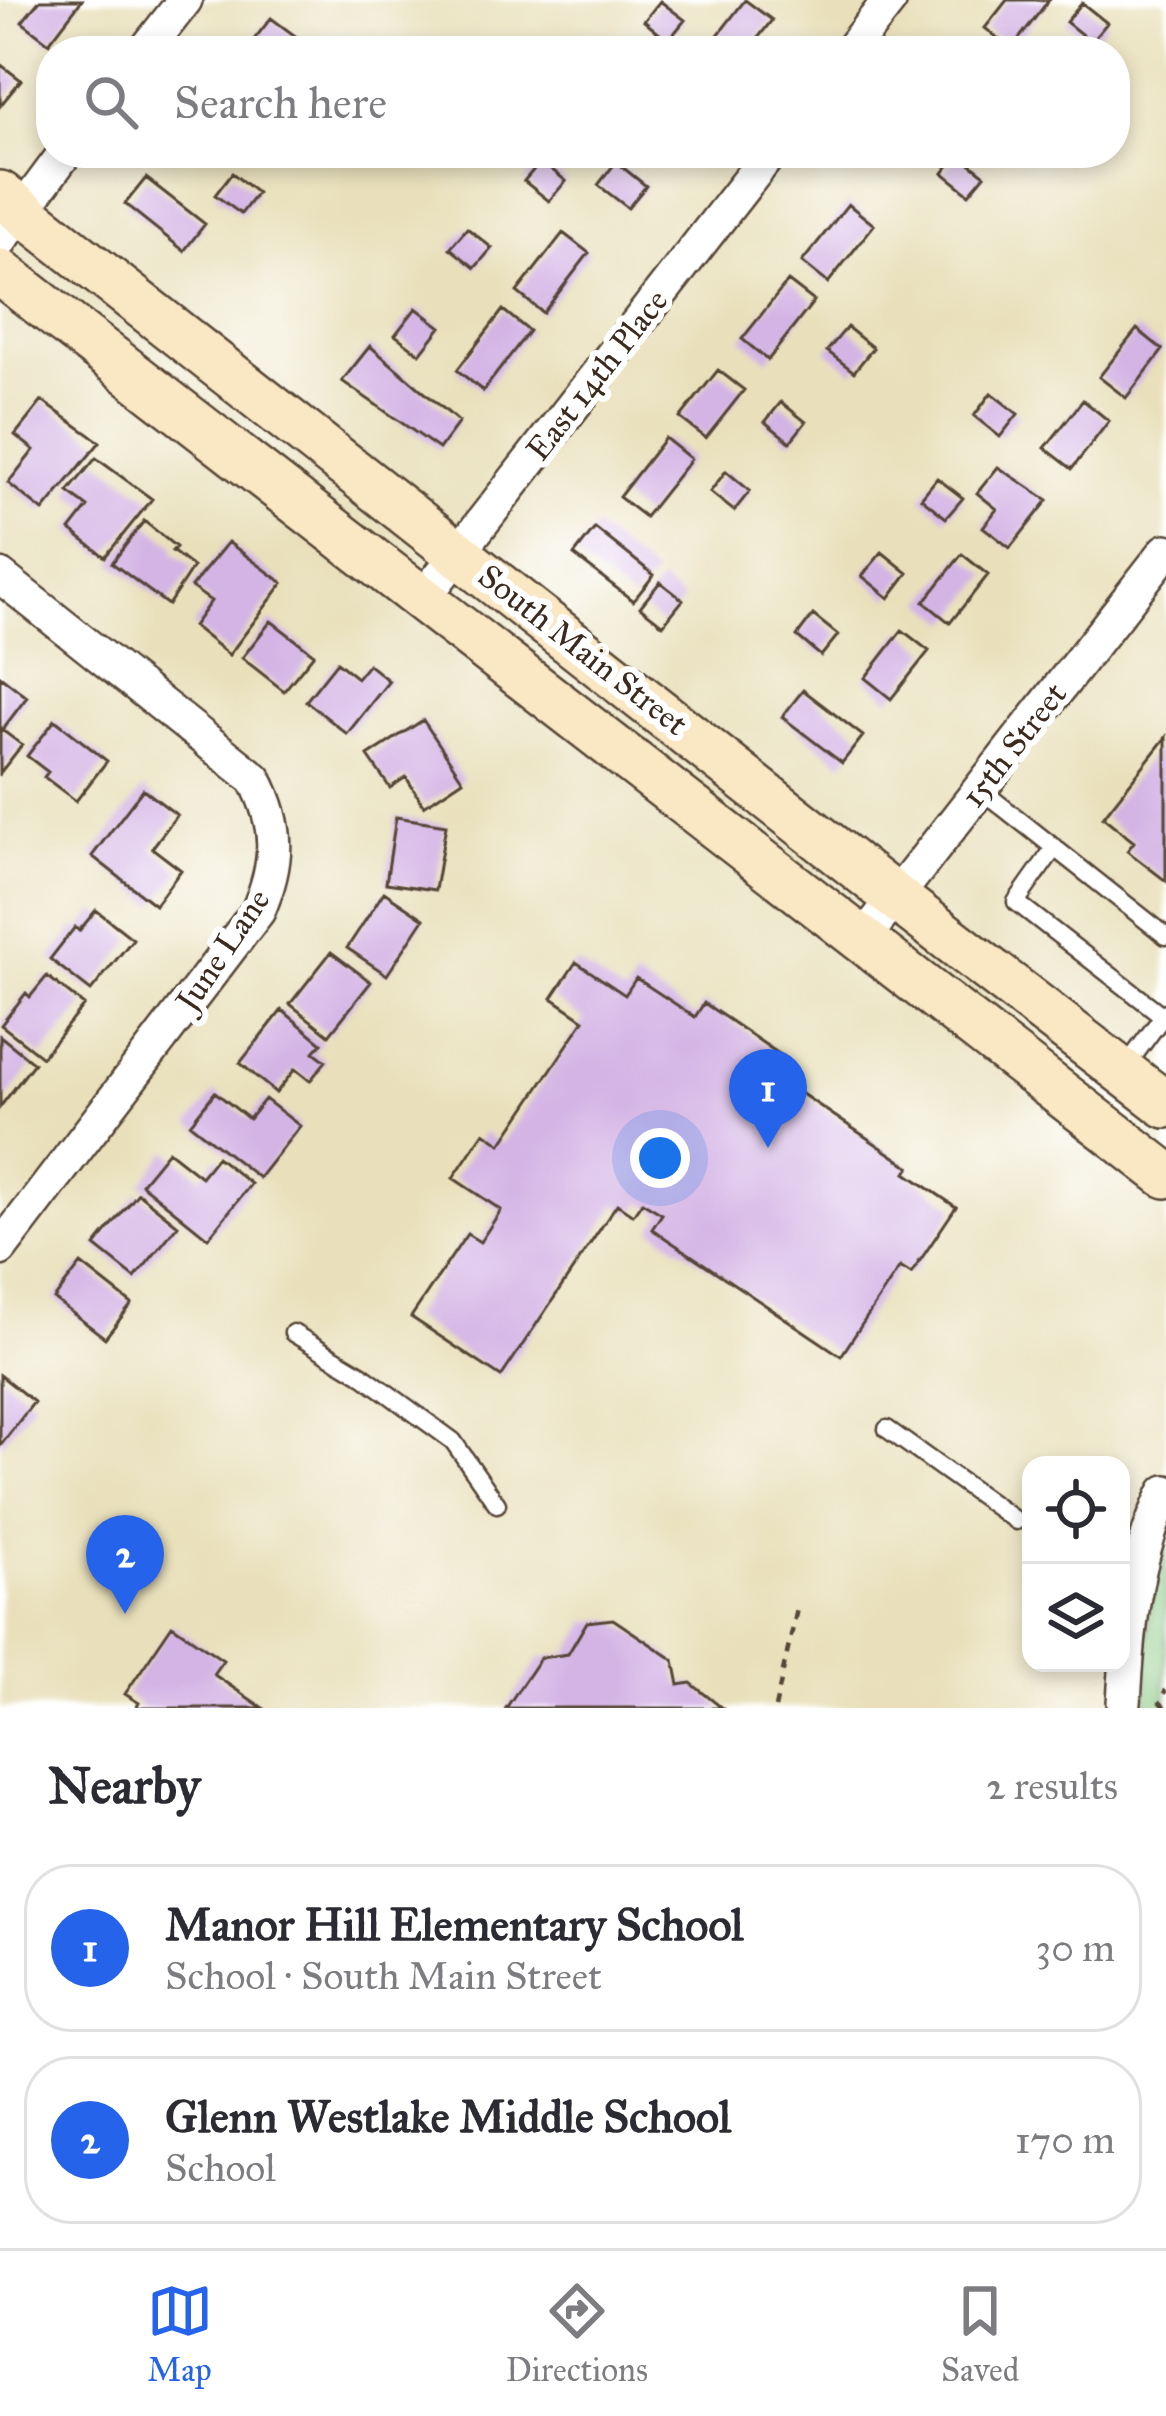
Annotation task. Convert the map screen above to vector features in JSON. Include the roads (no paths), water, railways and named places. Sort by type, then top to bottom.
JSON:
[{"type":"street","points":[[157,36],[185,0]]},
{"type":"street","points":[[862,36],[890,0]]},
{"type":"street","points":[[5,230],[53,168]]},
{"type":"street","name":"East 14th Place","points":[[424,597],[758,168]]},
{"type":"street","name":"South Main Street","points":[[5,230],[458,552],[1166,1105]]},
{"type":"street","name":"South Main Street","points":[[5,230],[424,597],[1166,1175]]},
{"type":"street","name":"15th Street","points":[[863,939],[1166,550]]},
{"type":"street","name":"June Lane","points":[[0,575],[255,778],[268,805],[274,836],[273,876],[258,911],[0,1249]]},
{"type":"street","points":[[1124,1706],[1128,1629],[1140,1564],[1166,1492]]},
{"type":"lane","points":[[980,789],[1166,936]]},
{"type":"lane","points":[[1055,847],[1016,902],[1165,1014],[1122,1071]]},
{"type":"lane","points":[[293,1333],[361,1374],[454,1441],[496,1504]]},
{"type":"lane","points":[[887,1429],[1016,1520]]},
{"type":"place","name":"Manor Hill Elementary School","points":[[768,1148]]},
{"type":"place","name":"Glenn Westlake Middle School","points":[[125,1614]]}]
